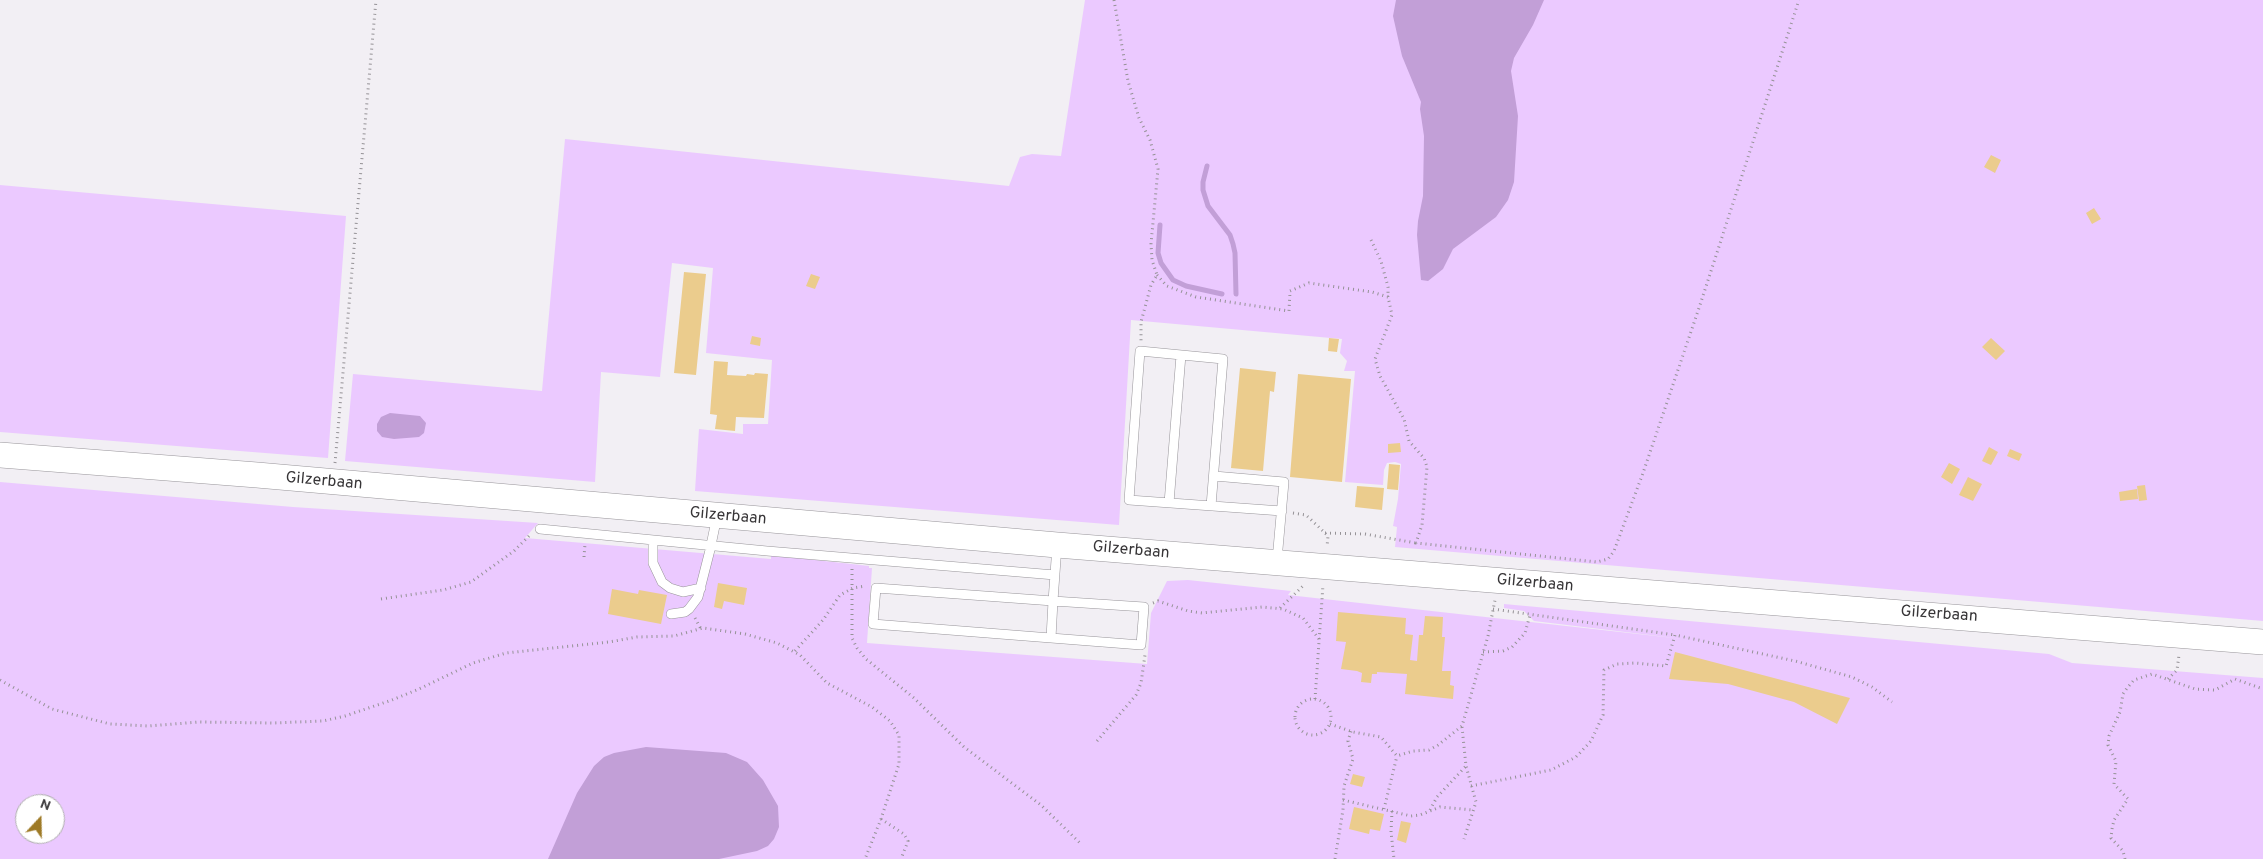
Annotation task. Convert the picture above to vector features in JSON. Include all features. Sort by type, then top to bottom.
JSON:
[{"type":"street","name":"Gilzerbaan","points":[[0,455],[1277,563],[1316,574],[1499,581],[2263,642]]},
{"type":"lane","points":[[1211,506],[1223,359],[1140,351],[1129,500],[1169,503],[1211,506],[1282,511]]},
{"type":"lane","points":[[1169,503],[1181,355]]},
{"type":"lane","points":[[1214,476],[1284,482],[1277,563]]},
{"type":"lane","points":[[671,614],[685,612],[692,607],[701,588],[712,546],[717,516]]},
{"type":"lane","points":[[540,529],[712,546],[1055,575]]},
{"type":"lane","points":[[653,540],[653,564],[662,582],[682,592],[701,588]]},
{"type":"lane","points":[[1051,638],[1057,545]]},
{"type":"lane","points":[[876,588],[1053,601],[1144,607],[1141,645],[873,624],[876,588]]},
{"type":"path","points":[[335,470],[376,0]]},
{"type":"path","points":[[1114,0],[1128,82],[1139,118],[1150,140],[1158,169],[1151,244],[1152,260],[1157,275],[1166,286],[1196,297],[1288,311],[1290,291],[1309,283],[1372,292],[1388,298]]},
{"type":"path","points":[[1324,532],[1365,534],[1416,543],[1597,562],[1608,559],[1614,551],[1699,308],[1799,0]]},
{"type":"path","points":[[1370,240],[1381,261],[1388,287],[1388,298],[1392,315],[1376,359],[1380,376],[1404,420],[1409,440],[1424,458],[1427,467],[1422,525],[1416,543]]},
{"type":"path","points":[[1140,351],[1141,322],[1151,285],[1157,275]]},
{"type":"path","points":[[1282,511],[1306,515],[1328,536],[1316,574],[1319,640],[1314,699]]},
{"type":"path","points":[[381,599],[443,590],[472,582],[540,529]]},
{"type":"path","points":[[852,558],[852,638],[866,659],[894,680],[964,747],[1041,805],[1082,845]]},
{"type":"path","points":[[1279,608],[1294,597],[1316,574]]},
{"type":"path","points":[[1464,838],[1476,802],[1466,766],[1462,726],[1483,652],[1499,581]]},
{"type":"path","points":[[795,651],[823,620],[840,595],[853,588],[865,586],[876,588]]},
{"type":"path","points":[[1144,607],[1158,601],[1188,611],[1202,613],[1262,607],[1279,608],[1295,612],[1303,618],[1319,640]]},
{"type":"path","points":[[1493,609],[1675,635],[1794,661],[1852,677],[1872,686],[1892,702]]},
{"type":"path","points":[[1483,652],[1503,651],[1512,647],[1525,633],[1530,615]]},
{"type":"path","points":[[0,680],[52,709],[110,724],[148,726],[199,722],[273,723],[323,721],[344,716],[419,689],[473,663],[498,655],[644,636],[674,636],[703,628],[761,638],[795,651],[827,682],[880,713],[890,721],[899,735],[899,764],[881,819],[865,859]]},
{"type":"path","points":[[1472,786],[1551,770],[1576,758],[1592,741],[1603,716],[1604,670],[1617,664],[1635,663],[1666,666],[1675,635]]},
{"type":"path","points":[[1097,741],[1136,695],[1144,672],[1145,653],[1141,645]]},
{"type":"path","points":[[2168,679],[2177,670],[2179,655]]},
{"type":"path","points":[[2125,859],[2123,851],[2111,838],[2114,820],[2128,800],[2114,784],[2117,768],[2116,761],[2108,746],[2109,736],[2120,712],[2123,694],[2134,680],[2152,674],[2195,690],[2215,690],[2235,679],[2263,688]]},
{"type":"path","points":[[1314,699],[1320,701],[1329,709],[1331,714],[1330,724],[1326,731],[1315,736],[1308,736],[1298,729],[1295,723],[1296,711],[1303,702],[1314,699]]},
{"type":"path","points":[[1330,724],[1381,738],[1397,756]]},
{"type":"path","points":[[1397,756],[1414,751],[1429,750],[1462,726]]},
{"type":"path","points":[[1335,859],[1343,810],[1344,786],[1353,759],[1348,741],[1351,731]]},
{"type":"path","points":[[1384,809],[1397,756]]},
{"type":"path","points":[[1429,810],[1437,797],[1466,766]]},
{"type":"path","points":[[1343,800],[1416,816],[1429,810],[1448,807],[1473,810]]},
{"type":"path","points":[[1392,812],[1391,832],[1394,859]]},
{"type":"path","points":[[881,819],[904,834],[908,841],[901,859]]},
{"type":"shaded area","points":[[1085,0],[2263,0],[2263,621],[1395,547],[1397,527],[1393,526],[1398,499],[1401,464],[1395,462],[1387,463],[1384,470],[1383,485],[1345,482],[1355,371],[1344,371],[1347,361],[1340,353],[1342,339],[1131,320],[1119,525],[695,491],[699,429],[743,434],[743,424],[768,424],[772,360],[706,353],[713,268],[672,263],[660,377],[601,372],[595,482],[345,461],[353,374],[542,391],[565,139],[1009,186],[1020,157],[1032,154],[1061,156]]},
{"type":"shaded area","points":[[1396,0],[1544,0],[1533,25],[1514,58],[1511,71],[1518,116],[1514,182],[1508,200],[1496,217],[1453,249],[1443,269],[1428,281],[1421,280],[1417,235],[1423,196],[1424,136],[1420,109],[1421,102],[1402,56],[1393,16]]},
{"type":"shaded area","points":[[0,185],[346,216],[328,458],[0,432]]},
{"type":"shaded area","points":[[390,413],[420,416],[426,423],[424,433],[419,437],[394,439],[382,437],[377,431],[377,424],[381,417]]},
{"type":"shaded area","points":[[0,482],[293,507],[538,523],[525,538],[771,559],[771,555],[869,566],[869,568],[872,568],[867,643],[1147,664],[1151,613],[1167,581],[1188,580],[1291,591],[1288,595],[1683,639],[1534,621],[1524,611],[1504,608],[1504,604],[2049,654],[2072,663],[2263,678],[2263,859],[0,859]]},
{"type":"shaded area","points":[[646,747],[726,753],[747,762],[763,780],[778,806],[779,827],[774,839],[768,846],[757,851],[719,859],[548,859],[577,793],[594,766],[604,757],[614,753]]},
{"type":"building","points":[[1991,155],[2001,160],[1995,173],[1984,167]]},
{"type":"building","points":[[2094,208],[2101,219],[2092,224],[2086,213]]},
{"type":"building","points":[[684,272],[706,274],[696,375],[674,373]]},
{"type":"building","points":[[811,274],[820,277],[815,289],[806,286]]},
{"type":"building","points":[[752,336],[761,338],[760,346],[750,344]]},
{"type":"building","points":[[1329,338],[1339,339],[1337,352],[1328,351]]},
{"type":"building","points":[[1991,338],[2005,351],[1996,360],[1982,347]]},
{"type":"building","points":[[714,361],[728,362],[727,375],[768,374],[764,418],[736,417],[735,431],[715,429],[717,415],[710,414]]},
{"type":"building","points":[[1240,368],[1276,372],[1274,392],[1270,391],[1263,471],[1231,468]]},
{"type":"building","points":[[1298,374],[1351,379],[1342,482],[1290,477]]},
{"type":"building","points":[[1400,443],[1401,452],[1388,453],[1388,444]]},
{"type":"building","points":[[1989,447],[1998,452],[1991,465],[1982,461]]},
{"type":"building","points":[[2010,449],[2022,454],[2019,461],[2007,456]]},
{"type":"building","points":[[1949,463],[1960,469],[1952,484],[1941,477]]},
{"type":"building","points":[[1389,464],[1400,465],[1398,490],[1387,489]]},
{"type":"building","points":[[1968,477],[1982,484],[1973,501],[1959,495]]},
{"type":"building","points":[[2145,485],[2147,500],[2139,501],[2137,486]]},
{"type":"building","points":[[1357,486],[1384,488],[1382,510],[1355,507]]},
{"type":"building","points":[[2137,489],[2138,499],[2120,501],[2119,492]]},
{"type":"building","points":[[718,583],[747,588],[744,605],[724,601],[722,609],[714,607]]},
{"type":"building","points":[[612,589],[638,594],[639,590],[667,595],[661,624],[608,614]]},
{"type":"building","points":[[1338,612],[1406,618],[1405,634],[1413,635],[1410,660],[1417,661],[1419,635],[1423,635],[1425,616],[1443,617],[1442,637],[1445,637],[1442,671],[1451,671],[1450,685],[1454,686],[1453,699],[1405,694],[1407,674],[1377,672],[1377,674],[1372,674],[1371,683],[1361,682],[1362,673],[1341,669],[1346,642],[1336,641]]},
{"type":"building","points":[[1675,652],[1850,698],[1837,724],[1794,702],[1728,684],[1669,679]]},
{"type":"building","points":[[1353,774],[1365,777],[1362,787],[1350,784]]},
{"type":"building","points":[[1354,807],[1384,814],[1380,831],[1370,829],[1369,834],[1349,829]]},
{"type":"building","points":[[1401,821],[1411,823],[1406,843],[1397,840]]},
{"type":"waterway","points":[[1207,166],[1203,190],[1208,206],[1230,235],[1233,244],[1236,294]]},
{"type":"waterway","points":[[1160,225],[1158,253],[1161,263],[1173,280],[1186,286],[1222,294]]}]
